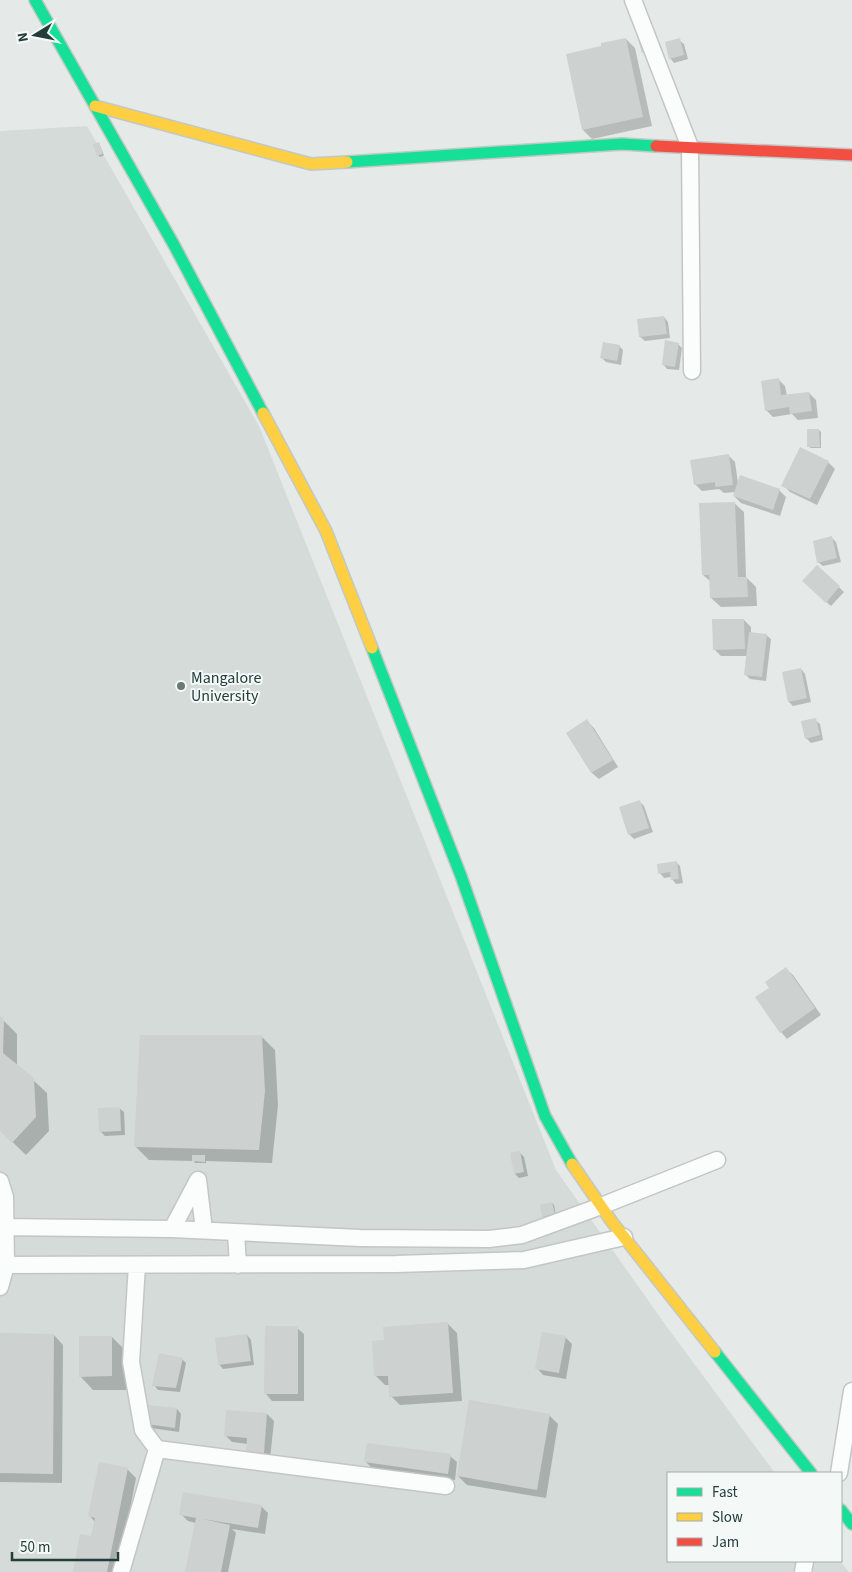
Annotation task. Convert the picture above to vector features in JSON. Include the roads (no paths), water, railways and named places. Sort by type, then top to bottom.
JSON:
[{"type":"main road","points":[[34,0],[174,245],[326,531],[461,876],[545,1116],[574,1167],[624,1237],[810,1472]]},
{"type":"main road","points":[[95,106],[311,164],[622,144],[852,155]]},
{"type":"main road","points":[[842,1511],[852,1524]]},
{"type":"street","points":[[634,0],[690,147],[692,370]]},
{"type":"street","points":[[2,1227],[172,1229],[360,1238],[489,1239],[522,1234],[601,1206],[718,1160]]},
{"type":"street","points":[[172,1229],[198,1180],[204,1230]]},
{"type":"street","points":[[0,1181],[5,1197],[2,1227],[3,1265],[0,1287]]},
{"type":"street","points":[[236,1233],[238,1264]]},
{"type":"street","points":[[3,1265],[396,1264],[524,1260],[624,1237]]},
{"type":"street","points":[[137,1265],[131,1362],[143,1430],[157,1449],[446,1486]]},
{"type":"street","points":[[839,1472],[852,1391]]},
{"type":"street","points":[[842,1478],[852,1417]]},
{"type":"street","points":[[121,1572],[157,1449]]},
{"type":"place","name":"Mangalore University","points":[[181,686]]}]
